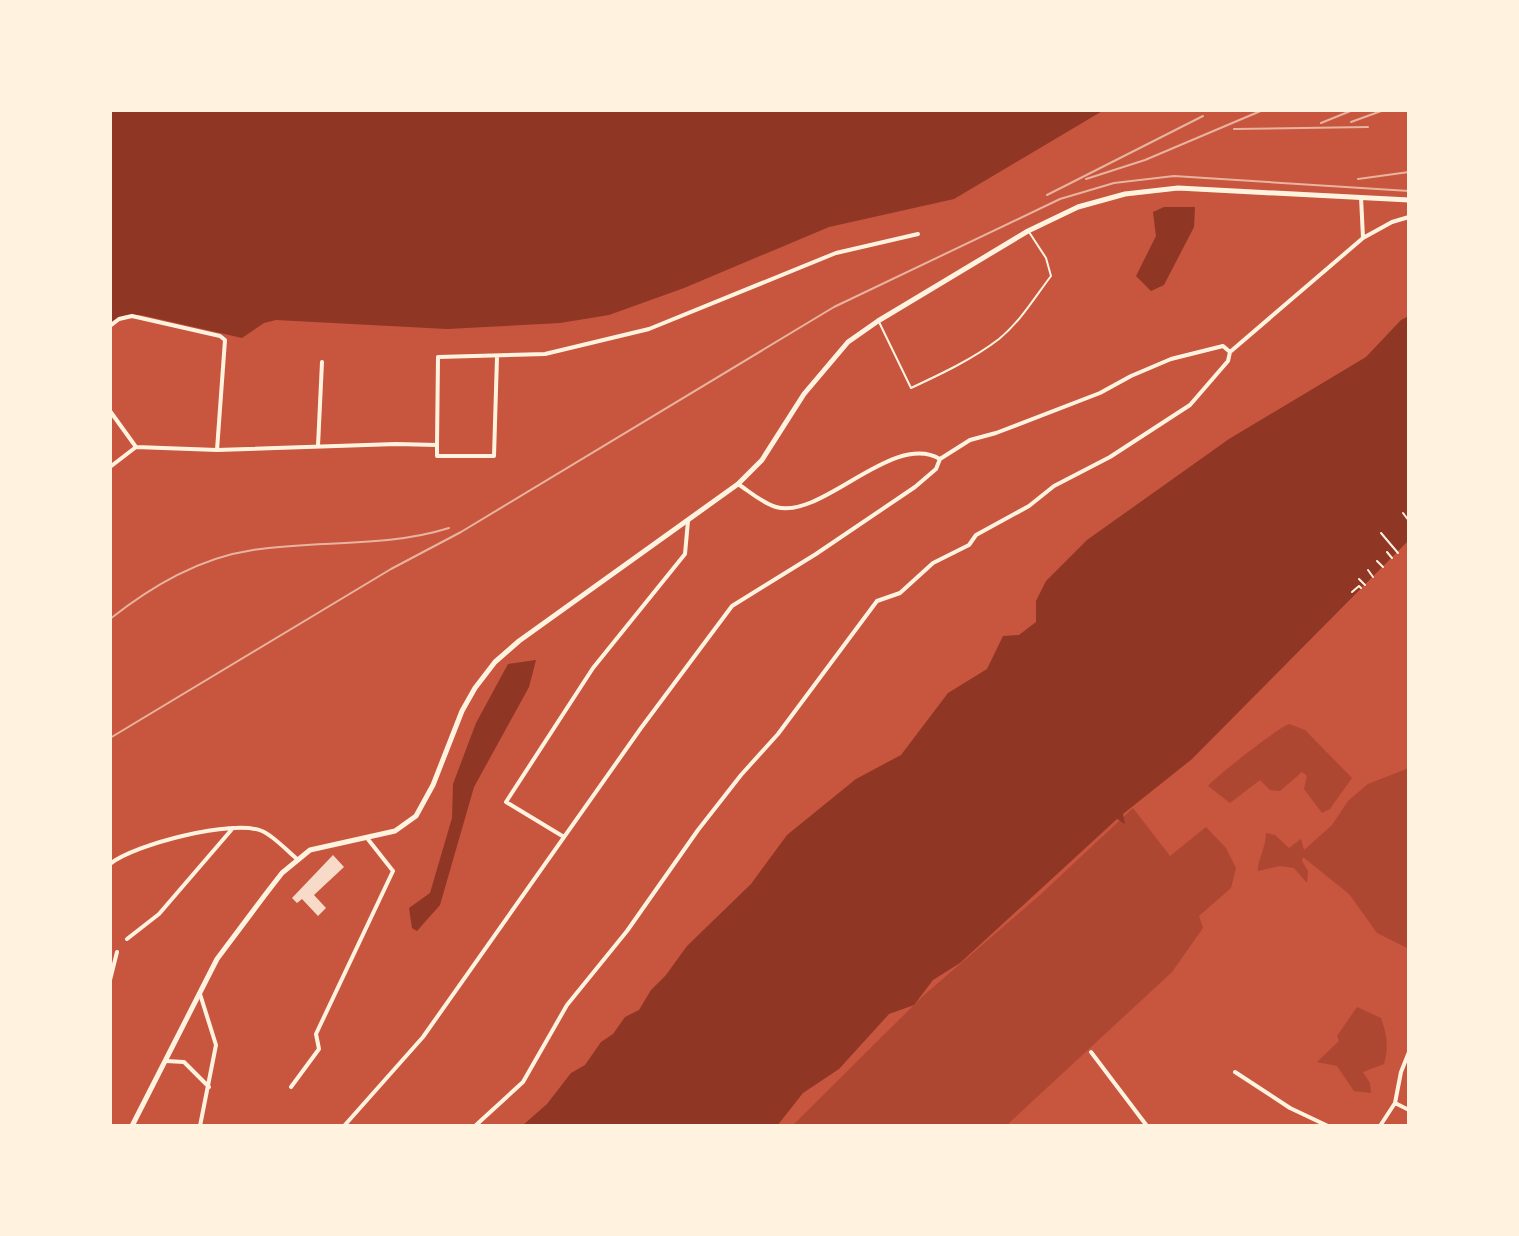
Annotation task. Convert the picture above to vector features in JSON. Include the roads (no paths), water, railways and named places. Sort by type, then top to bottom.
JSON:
[{"type":"street","points":[[132,1126],[217,959],[282,873],[310,850],[395,831],[416,816],[433,785],[462,711],[495,662],[519,641],[738,484],[762,460],[819,373],[848,342],[1028,231],[1078,207],[1151,190],[1178,188],[1409,200]]},
{"type":"street","points":[[1361,197],[1363,238]]},
{"type":"street","points":[[475,1126],[523,1082],[567,1005],[627,931],[707,819],[778,734],[877,601],[900,593],[933,563],[969,545],[976,535],[1029,506],[1054,486],[1110,457],[1190,405],[1228,361],[1230,352],[1363,238],[1392,222],[1409,217]]},
{"type":"street","points":[[497,357],[494,456],[437,456],[438,357],[497,357],[567,350],[649,329],[836,253],[918,234]]},
{"type":"street","points":[[110,326],[119,319],[144,317],[220,336],[225,340],[217,450]]},
{"type":"street","points":[[344,1126],[423,1037],[732,606],[915,487],[936,469],[940,459],[970,440],[1100,393],[1171,359],[1223,346],[1230,352]]},
{"type":"street","points":[[318,446],[322,362]]},
{"type":"street","points":[[110,411],[136,447]]},
{"type":"street","points":[[110,467],[136,447],[217,450],[437,445]]},
{"type":"street","points":[[738,484],[776,506],[792,508],[832,492],[853,478],[896,458],[928,455],[940,459]]},
{"type":"street","points":[[564,837],[506,802],[593,668],[685,554],[688,521]]},
{"type":"street","points":[[110,864],[143,848],[212,829],[235,826],[263,831],[297,859]]},
{"type":"street","points":[[127,939],[159,914],[235,826]]},
{"type":"street","points":[[291,1087],[319,1049],[316,1034],[393,871],[367,838]]},
{"type":"street","points":[[110,980],[117,952]]},
{"type":"street","points":[[200,992],[216,1045],[200,1126]]},
{"type":"street","points":[[1091,1052],[1147,1126]]},
{"type":"street","points":[[1380,1126],[1395,1103],[1401,1072],[1409,1052]]},
{"type":"street","points":[[165,1060],[184,1062],[209,1087]]},
{"type":"street","points":[[1235,1072],[1269,1096],[1328,1126]]},
{"type":"street","points":[[1395,1103],[1409,1110]]},
{"type":"lane","points":[[878,321],[911,388],[950,369],[1000,338],[1051,276],[1046,258],[1028,231]]},
{"type":"railway","points":[[1086,179],[1145,160],[1263,110]]},
{"type":"railway","points":[[1321,123],[1353,110]]},
{"type":"railway","points":[[1351,122],[1384,110]]},
{"type":"railway","points":[[1047,195],[1203,116]]},
{"type":"railway","points":[[1234,129],[1368,127]]},
{"type":"railway","points":[[1358,179],[1409,172]]},
{"type":"railway","points":[[110,738],[391,569],[461,532],[834,307],[1060,199],[1114,183],[1174,176],[1409,191]]},
{"type":"railway","points":[[110,619],[142,595],[177,575],[233,554],[278,547],[401,538],[449,528]]}]
